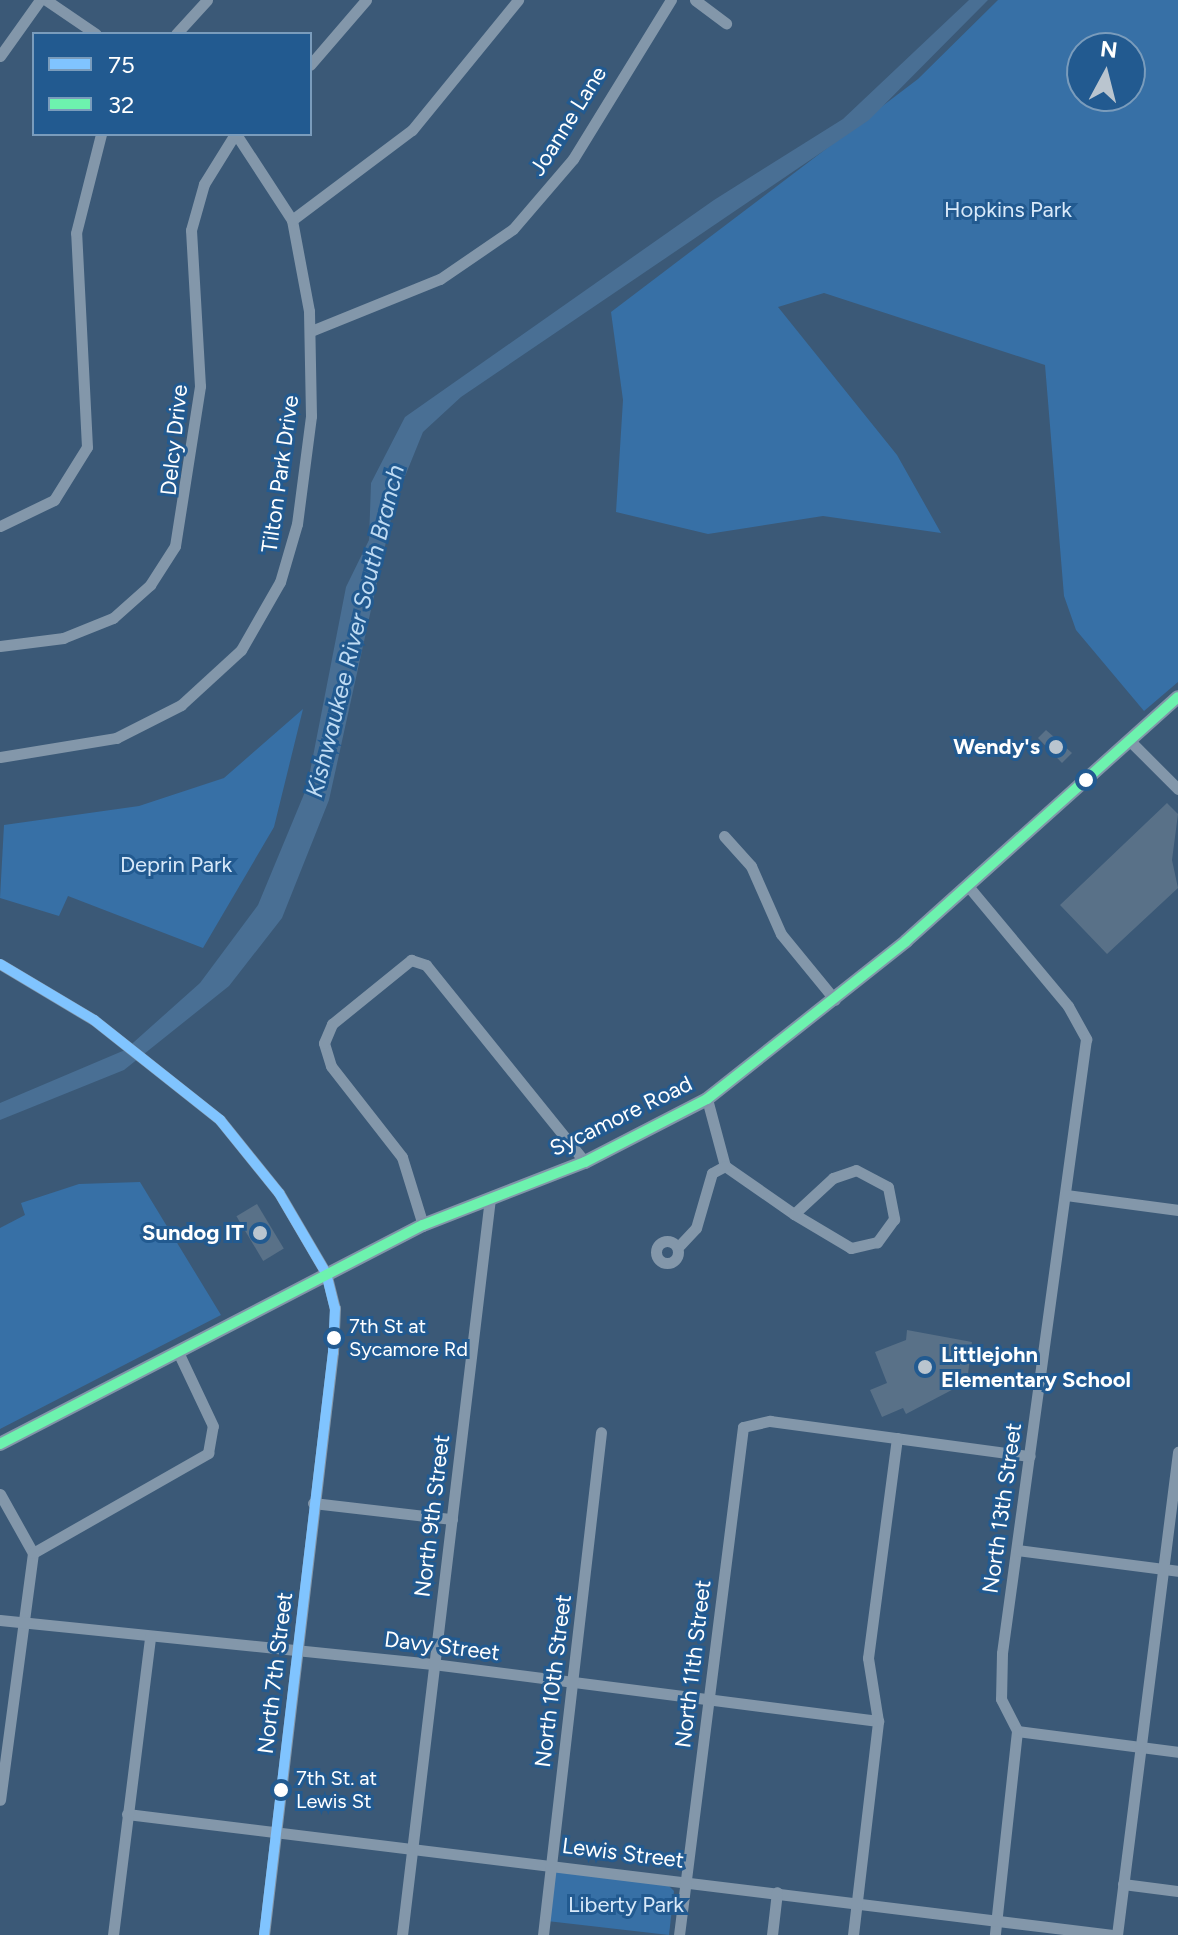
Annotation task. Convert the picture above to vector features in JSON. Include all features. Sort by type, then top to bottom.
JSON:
[{"type":"main road","name":"Sycamore Road","points":[[0,1444],[423,1225],[585,1162],[707,1099],[835,1000],[968,886],[1178,697]]},
{"type":"street","points":[[0,56],[40,0]]},
{"type":"street","points":[[46,0],[93,32]]},
{"type":"street","points":[[178,32],[207,0]]},
{"type":"street","points":[[312,63],[366,0]]},
{"type":"street","points":[[292,220],[412,130],[518,0]]},
{"type":"street","name":"Joanne Lane","points":[[311,331],[440,279],[513,229],[573,159],[671,0]]},
{"type":"street","points":[[695,0],[726,23]]},
{"type":"street","points":[[0,526],[54,500],[87,447],[76,233],[100,136]]},
{"type":"street","name":"Delcy Drive","points":[[0,646],[63,638],[113,618],[150,585],[175,546],[200,386],[191,230],[204,184],[235,136]]},
{"type":"street","name":"Tilton Park Drive","points":[[0,757],[65,750],[138,728],[181,705],[241,650],[293,547],[311,416],[311,331],[292,220],[237,136]]},
{"type":"street","points":[[1130,741],[1178,789]]},
{"type":"street","points":[[724,836],[751,866],[781,934],[835,1000]]},
{"type":"street","name":"North 13th Street","points":[[968,886],[1084,1031],[1066,1195],[999,1685],[1017,1731],[995,1935]]},
{"type":"street","points":[[423,1225],[397,1148],[331,1066],[324,1043],[332,1024],[411,960],[426,965],[585,1162]]},
{"type":"street","points":[[0,964],[116,1037],[162,1071],[248,1152],[326,1273]]},
{"type":"street","points":[[707,1099],[725,1166],[794,1214],[857,1248],[885,1235],[895,1206],[883,1182],[850,1170],[794,1214]]},
{"type":"street","points":[[680,1245],[696,1228],[712,1173],[725,1166]]},
{"type":"street","points":[[1066,1195],[1178,1210]]},
{"type":"street","name":"North 9th Street","points":[[402,1935],[490,1198]]},
{"type":"street","name":"North 7th Street","points":[[264,1935],[333,1352],[335,1308],[326,1273]]},
{"type":"street","points":[[33,1553],[208,1453],[213,1426],[178,1352]]},
{"type":"street","name":"North 11th Street","points":[[679,1935],[740,1436],[749,1422],[770,1421],[897,1438]]},
{"type":"street","name":"North 10th Street","points":[[543,1935],[601,1432]]},
{"type":"street","points":[[853,1935],[878,1721],[868,1658],[897,1438],[1030,1456]]},
{"type":"street","points":[[1115,1935],[1178,1452]]},
{"type":"street","points":[[0,1494],[33,1553],[0,1800]]},
{"type":"street","points":[[313,1503],[452,1519]]},
{"type":"street","points":[[1017,1550],[1178,1571]]},
{"type":"street","name":"Davy Street","points":[[0,1620],[433,1664],[878,1721]]},
{"type":"street","points":[[113,1935],[150,1636]]},
{"type":"street","points":[[1017,1731],[1178,1752]]},
{"type":"street","name":"Lewis Street","points":[[127,1814],[1115,1935]]},
{"type":"street","points":[[1123,1884],[1178,1891]]},
{"type":"street","points":[[772,1935],[777,1892]]},
{"type":"green space","name":"Hopkins Park","points":[[998,0],[1178,0],[1178,682],[1144,711],[1076,630],[1064,596],[1045,365],[824,293],[778,307],[897,455],[941,533],[823,516],[708,534],[616,512],[623,400],[611,312],[918,79]]},
{"type":"green space","name":"Deprin Park","points":[[303,709],[274,827],[203,948],[68,896],[59,916],[0,898],[4,825],[139,806],[224,778]]},
{"type":"green space","points":[[140,1182],[221,1315],[0,1429],[0,1228],[25,1215],[21,1203],[79,1184]]},
{"type":"green space","name":"Liberty Park","points":[[553,1869],[667,1884],[674,1891],[669,1935],[547,1921]]},
{"type":"water","name":"Kishwaukee River South Branch","points":[[969,0],[988,0],[869,120],[461,397],[423,432],[395,501],[329,800],[282,918],[229,986],[124,1070],[0,1120],[0,1103],[125,1050],[200,983],[258,905],[307,787],[346,587],[369,540],[371,483],[405,417],[714,200],[843,119]]},
{"type":"building","name":"Wendy's","points":[[1046,730],[1072,753],[1062,763],[1038,738]]},
{"type":"building","points":[[1167,803],[1178,814],[1172,860],[1178,888],[1107,954],[1060,905]]},
{"type":"building","name":"Sundog IT","points":[[257,1204],[284,1249],[263,1261],[236,1216]]},
{"type":"building","name":"Littlejohn Elementary School","points":[[907,1330],[972,1342],[967,1382],[906,1414],[903,1408],[882,1417],[870,1390],[887,1383],[875,1352],[906,1340]]},
{"type":"transit line","name":"32","points":[[0,1444],[423,1225],[585,1162],[707,1099],[906,941],[1178,697]]},
{"type":"transit line","name":"75","points":[[0,964],[94,1020],[220,1120],[279,1193],[326,1273],[335,1308],[333,1352],[264,1935]]},
{"type":"place","name":"Wendy's","points":[[1056,747]]},
{"type":"place","name":"Sundog IT","points":[[260,1233]]},
{"type":"place","name":"7th St at Sycamore Rd","points":[[334,1338]]},
{"type":"place","name":"Littlejohn Elementary School","points":[[925,1367]]},
{"type":"place","name":"7th St. at Lewis St","points":[[281,1790]]}]
